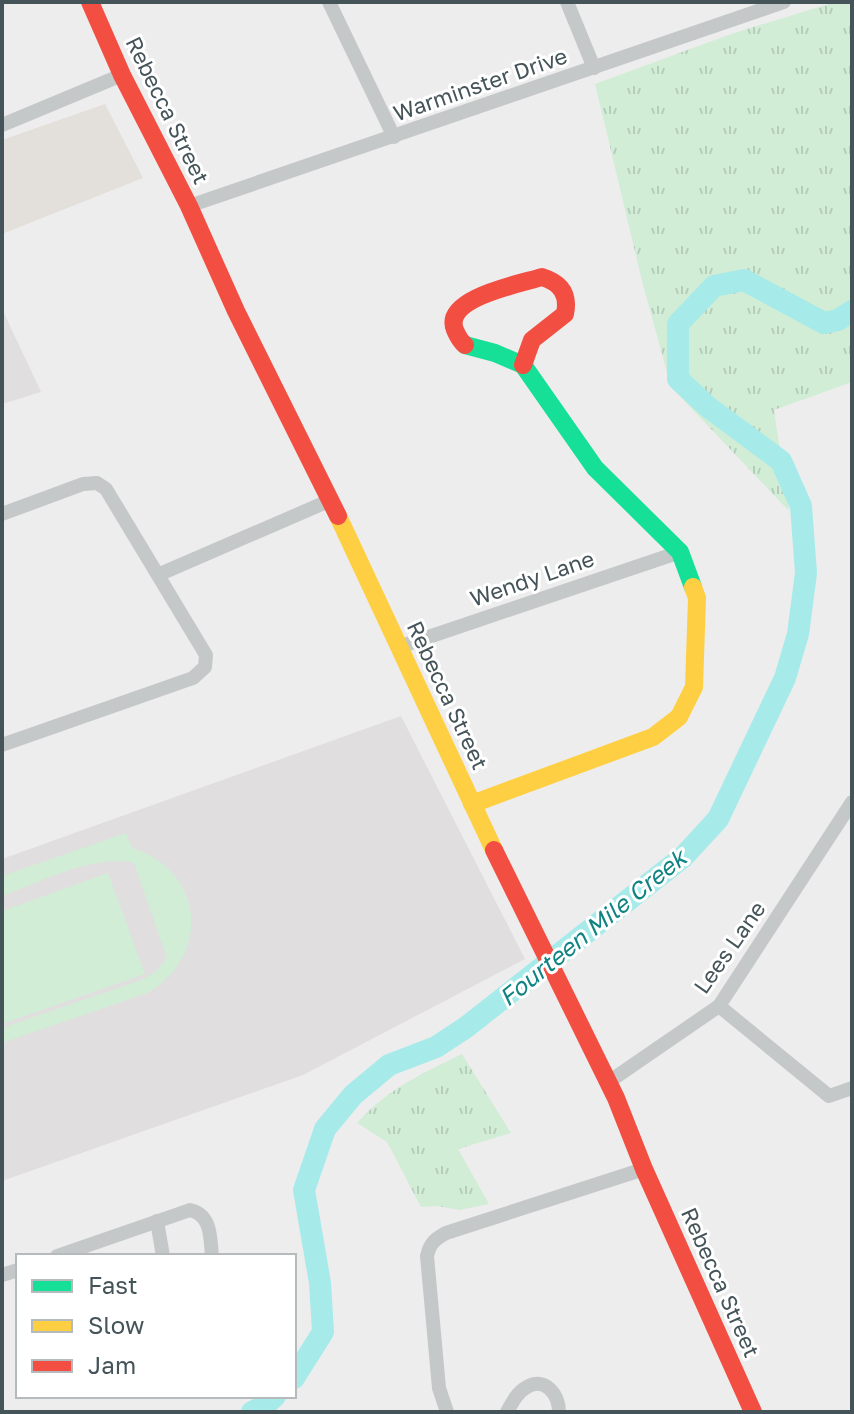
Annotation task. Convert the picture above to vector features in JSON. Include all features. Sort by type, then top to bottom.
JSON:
[{"type":"main road","name":"Rebecca Street","points":[[90,2],[122,75],[331,500],[472,804],[607,1083],[753,1412]]},
{"type":"main road","points":[[472,804],[653,737],[679,717],[694,687],[697,598],[680,552],[595,468],[523,365],[495,353],[468,347],[461,343],[453,326],[454,316],[467,301],[542,277],[561,286],[567,298],[565,314],[532,340],[523,365]]},
{"type":"street","points":[[329,2],[394,137]]},
{"type":"street","points":[[567,2],[594,68]]},
{"type":"street","name":"Warminster Drive","points":[[189,206],[784,2]]},
{"type":"street","points":[[2,125],[122,75]]},
{"type":"street","points":[[2,514],[83,484],[97,483],[106,489],[206,655],[205,667],[193,678],[2,745]]},
{"type":"street","points":[[160,574],[331,500]]},
{"type":"street","name":"Wendy Lane","points":[[399,647],[680,552]]},
{"type":"street","name":"Lees Lane","points":[[607,1083],[719,1006],[852,802]]},
{"type":"street","points":[[719,1006],[829,1096],[852,1088]]},
{"type":"street","points":[[447,1412],[439,1388],[427,1256],[429,1246],[446,1233],[644,1169]]},
{"type":"street","points":[[63,1254],[190,1210],[196,1211],[208,1222],[212,1254]]},
{"type":"street","points":[[157,1221],[163,1254]]},
{"type":"street","points":[[507,1412],[523,1389],[541,1384],[553,1391],[559,1402],[559,1412]]},
{"type":"shaded area","points":[[105,104],[143,178],[2,234],[2,140]]},
{"type":"shaded area","points":[[2,309],[41,392],[2,404]]},
{"type":"shaded area","points":[[401,716],[525,959],[303,1075],[2,1181],[2,859]]},
{"type":"green space","points":[[835,2],[852,2],[852,382],[774,410],[789,511],[671,387],[595,84],[731,34]]},
{"type":"green space","points":[[126,833],[132,848],[156,859],[174,875],[186,894],[191,915],[190,937],[182,958],[168,977],[147,993],[2,1043],[2,1028],[141,980],[155,972],[167,958],[134,863],[102,862],[85,866],[2,896],[2,876]]},
{"type":"green space","points":[[108,873],[145,974],[2,1024],[2,911]]},
{"type":"green space","points":[[462,1054],[511,1133],[458,1149],[489,1204],[459,1210],[421,1207],[387,1142],[357,1123],[394,1091]]},
{"type":"waterway","name":"Fourteen Mile Creek","points":[[296,1375],[323,1332],[320,1283],[304,1190],[325,1129],[353,1095],[389,1065],[436,1047],[465,1028],[683,857],[718,819],[785,678],[798,634],[806,573],[801,506],[781,461],[708,407],[678,379],[678,324],[714,286],[744,280],[824,323],[838,320],[852,311]]},
{"type":"waterway","name":"Fourteen Mile Creek","points":[[252,1412],[273,1398]]},
{"type":"traffic: fast","points":[[465,345],[523,365],[595,468],[680,552],[693,587]]},
{"type":"traffic: slow","points":[[338,516],[494,850]]},
{"type":"traffic: slow","points":[[472,804],[653,737],[679,717],[694,687],[697,598],[693,587]]},
{"type":"traffic: jam","points":[[90,2],[122,75],[189,206],[236,311],[338,516]]},
{"type":"traffic: jam","points":[[465,345],[455,330],[454,319],[460,309],[485,294],[542,277],[562,290],[566,301],[565,314],[532,340],[523,365]]},
{"type":"traffic: jam","points":[[494,850],[616,1098],[644,1169],[753,1412]]}]
